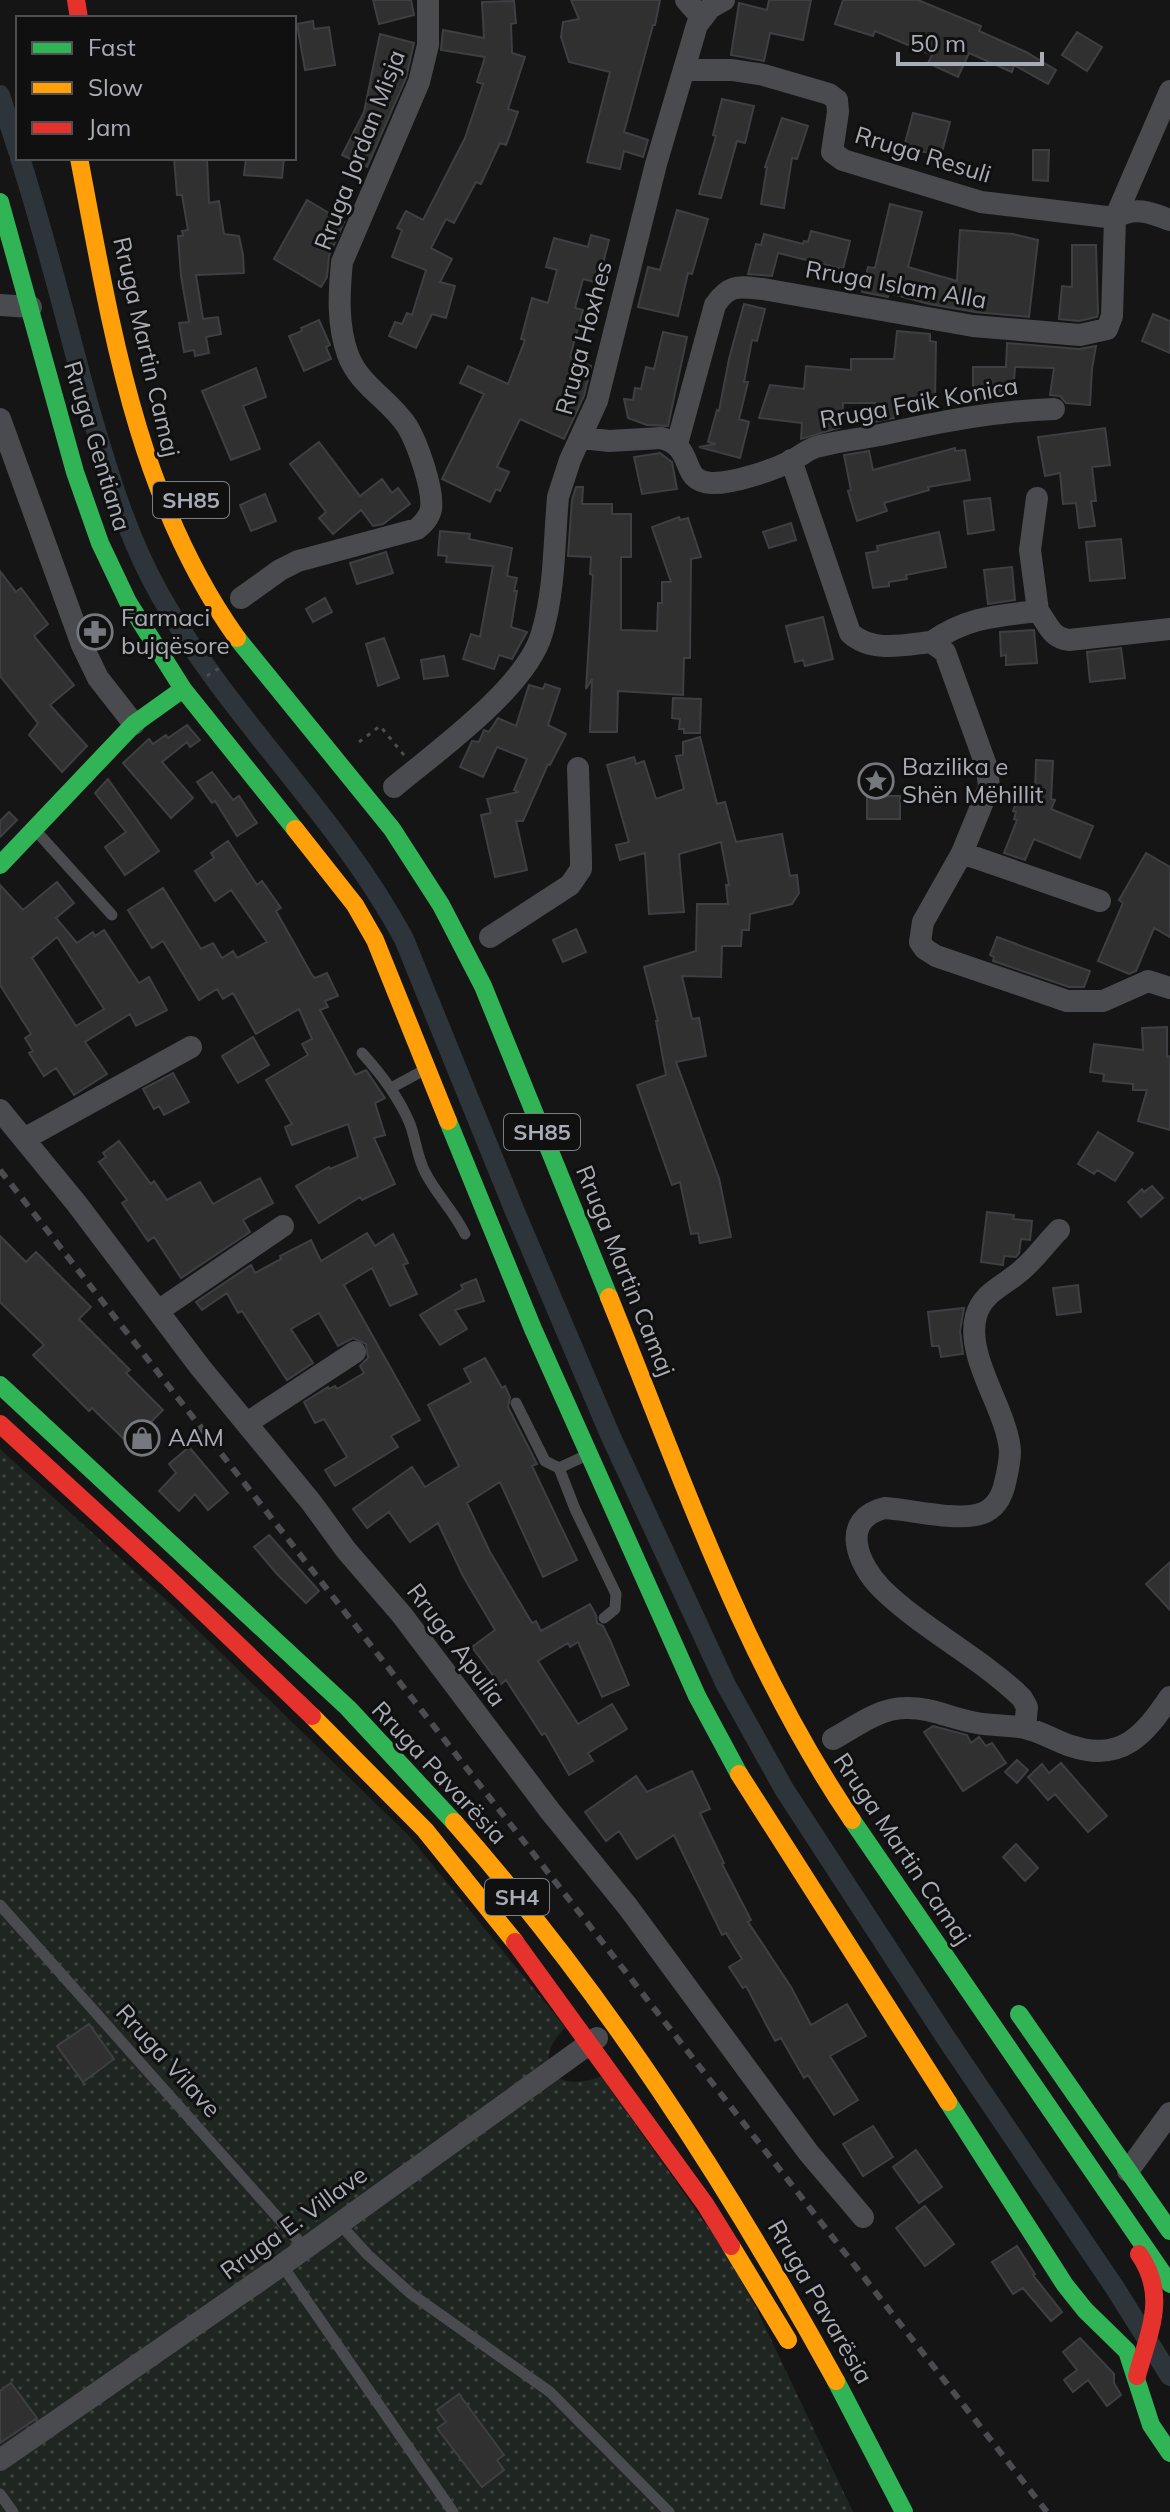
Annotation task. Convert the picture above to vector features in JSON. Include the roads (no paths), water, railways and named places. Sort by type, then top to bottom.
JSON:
[{"type":"main road","name":"Rruga Martin Camaj","points":[[79,160],[136,430],[163,503],[201,583],[244,648],[392,829],[447,915],[483,986],[727,1587],[765,1671],[802,1741],[847,1812],[1170,2284]]},
{"type":"main road","name":"Rruga Gentiana","points":[[0,202],[75,472],[100,543],[128,602],[183,689],[355,905],[375,940],[533,1329],[659,1614],[734,1767],[1065,2285],[1085,2310],[1127,2351],[1151,2425],[1170,2453]]},
{"type":"main road","points":[[0,865],[134,724],[183,689]]},
{"type":"main road","points":[[387,778],[408,806]]},
{"type":"main road","points":[[478,917],[493,945]]},
{"type":"main road","name":"Rruga Pavarësia","points":[[0,1385],[194,1563],[398,1759],[505,1881],[615,2025],[684,2123],[771,2262],[854,2412],[904,2512]]},
{"type":"main road","name":"Rruga Pavarësia","points":[[0,1424],[167,1577],[425,1830],[518,1945],[705,2204],[797,2358]]},
{"type":"main road","points":[[1009,1999],[1170,2231]]},
{"type":"main road","points":[[1131,2227],[1136,2249],[1152,2275],[1155,2290],[1152,2320],[1137,2376]]},
{"type":"street","name":"Rruga Jordan Misja","points":[[243,599],[280,570],[298,561],[417,529],[428,516],[431,495],[416,443],[406,425],[358,375],[345,342],[339,293],[342,262],[419,82],[428,45],[428,0]]},
{"type":"street","name":"Rruga Hoxhes","points":[[387,778],[468,725],[509,685],[537,648],[548,608],[558,497],[570,460],[597,401],[656,164],[684,70],[693,9],[724,0]]},
{"type":"street","name":"Rruga Resuli","points":[[684,70],[753,73],[829,94],[837,100],[838,112],[832,152],[854,164],[981,202],[1115,218]]},
{"type":"street","points":[[1115,218],[1170,91]]},
{"type":"street","points":[[1115,218],[1126,211],[1140,211],[1170,220]]},
{"type":"street","name":"Rruga Islam Alla","points":[[677,444],[715,305],[730,289],[763,289],[973,326],[1054,334],[1096,332],[1107,329],[1112,316],[1115,218]]},
{"type":"street","points":[[0,305],[31,307]]},
{"type":"street","name":"Rruga Faik Konica","points":[[677,444],[693,475],[709,483],[730,481],[791,460],[816,446],[980,414],[1054,409]]},
{"type":"street","points":[[0,419],[82,645],[98,678],[134,724]]},
{"type":"street","points":[[582,438],[609,441],[661,438],[677,444]]},
{"type":"street","points":[[791,460],[842,616],[850,633],[860,643],[876,646],[931,642],[960,624],[979,618],[1038,611]]},
{"type":"street","points":[[1037,498],[1030,550],[1038,611],[1051,633],[1069,640],[1170,629]]},
{"type":"street","points":[[931,642],[945,652],[989,778],[989,787],[962,853],[923,922],[920,942],[936,956],[1067,1001],[1103,1001],[1148,981],[1170,988]]},
{"type":"street","points":[[493,945],[577,877],[581,860],[578,768]]},
{"type":"street","points":[[962,853],[1100,901]]},
{"type":"street","points":[[24,1139],[191,1047]]},
{"type":"street","name":"Rruga Apulia","points":[[0,1110],[346,1550],[402,1615],[541,1799],[628,1907],[808,2152],[863,2217]]},
{"type":"street","points":[[158,1311],[283,1226]]},
{"type":"street","points":[[1025,1728],[1027,1707],[1022,1698],[880,1588],[858,1550],[856,1534],[860,1521],[874,1511],[885,1508],[962,1517],[981,1514],[996,1505],[1008,1474],[1010,1451],[1005,1425],[979,1356],[975,1317],[982,1302],[996,1287],[1017,1275],[1059,1230]]},
{"type":"street","points":[[247,1423],[355,1352]]},
{"type":"street","points":[[833,1738],[877,1715],[902,1707],[922,1708],[974,1723],[1025,1728],[1071,1746],[1109,1750],[1133,1742],[1148,1729],[1170,1697]]},
{"type":"street","name":"Rruga E. Villave","points":[[0,2460],[282,2265],[615,2025]]},
{"type":"street","points":[[1128,2171],[1170,2113]]},
{"type":"lane","points":[[34,829],[112,915]]},
{"type":"lane","points":[[362,1053],[391,1088],[410,1124],[422,1167],[455,1213],[465,1234]]},
{"type":"lane","points":[[391,1088],[427,1069]]},
{"type":"lane","points":[[516,1403],[545,1461],[559,1468],[616,1594],[615,1609],[604,1618]]},
{"type":"lane","points":[[559,1468],[588,1455]]},
{"type":"lane","name":"Rruga Vilave","points":[[0,1905],[304,2247]]},
{"type":"lane","points":[[338,2222],[367,2254],[410,2293],[550,2392],[669,2512]]},
{"type":"lane","points":[[282,2265],[453,2512]]},
{"type":"lane","points":[[0,2494],[13,2512]]},
{"type":"waterway","points":[[0,95],[16,145]]},
{"type":"waterway","points":[[21,160],[102,452],[127,525],[148,572],[188,640],[347,850],[404,939],[611,1437],[726,1685],[784,1789],[1170,2376]]},
{"type":"railway","points":[[0,1170],[1047,2512]]},
{"type":"place","name":"Farmaci bujqësore","points":[[95,632]]},
{"type":"place","name":"Bazilika e Shën Mëhillit","points":[[876,781]]},
{"type":"place","name":"AAM","points":[[142,1438]]}]
